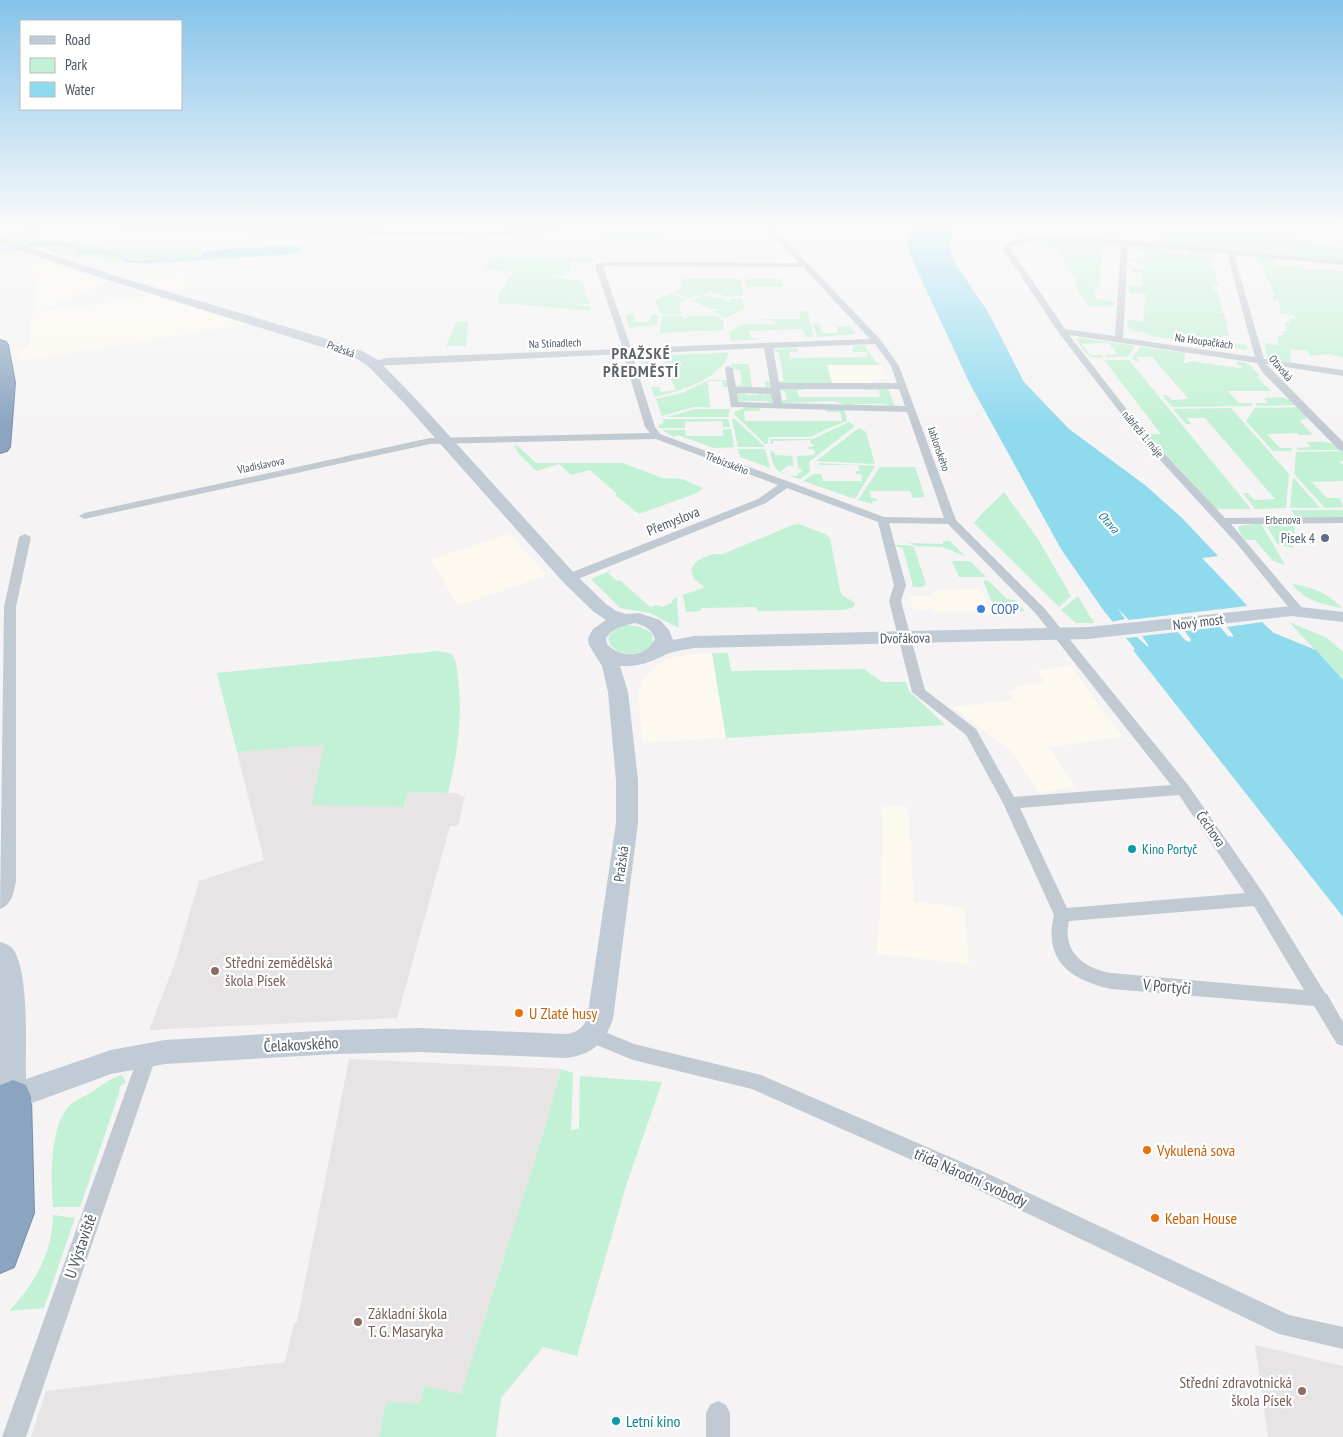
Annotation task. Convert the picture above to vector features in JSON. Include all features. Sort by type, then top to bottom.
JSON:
[{"type":"highway","points":[[0,345],[6,364],[7,386],[0,447]]},
{"type":"highway","points":[[0,1253],[14,1213],[13,1098]]},
{"type":"street","name":"Pražská","points":[[155,291],[323,342],[358,354],[373,363],[569,578],[591,600],[610,615],[624,619]]},
{"type":"street","points":[[608,291],[628,351],[627,356],[650,427],[657,436]]},
{"type":"street","name":"Jablonského","points":[[829,291],[877,341],[895,366],[951,521],[1041,612],[1059,634]]},
{"type":"street","name":"nábřeží 1. máje","points":[[1035,291],[1062,331],[1142,435],[1260,563],[1298,611]]},
{"type":"street","points":[[1119,340],[1122,291]]},
{"type":"street","name":"Otavská","points":[[1241,291],[1260,361],[1266,371],[1343,448]]},
{"type":"street","name":"Na Houpačkách","points":[[1062,331],[1343,373]]},
{"type":"street","name":"Na Stínadlech","points":[[373,363],[877,341]]},
{"type":"street","points":[[768,346],[778,406]]},
{"type":"street","points":[[729,369],[734,405],[912,409]]},
{"type":"street","points":[[732,390],[903,386]]},
{"type":"street","name":"Třebízského","points":[[443,440],[657,436],[883,520],[951,521]]},
{"type":"street","name":"Vladislavova","points":[[84,516],[430,441],[443,440]]},
{"type":"street","name":"Přemyslova","points":[[569,578],[762,501],[786,485]]},
{"type":"street","points":[[883,520],[900,585],[895,601],[920,692],[971,732],[1010,803],[1062,915],[1258,899]]},
{"type":"street","name":"Erbenova","points":[[1222,521],[1343,520]]},
{"type":"street","points":[[0,902],[6,893],[8,880],[10,607],[24,537]]},
{"type":"street","name":"Pražská","points":[[591,600],[600,621],[601,632]]},
{"type":"street","name":"Nový most","points":[[1117,631],[1278,612],[1298,611],[1343,617]]},
{"type":"street","points":[[618,692],[623,675],[663,646],[663,633],[659,627],[644,620],[624,619],[607,626],[601,632],[598,638],[599,645],[604,652],[620,659],[650,655]]},
{"type":"street","name":"Dvořákova","points":[[650,655],[671,646],[694,642],[1117,631]]},
{"type":"street","name":"Dvořákova","points":[[663,633],[681,640],[694,642]]},
{"type":"street","name":"Čechova","points":[[1059,634],[1183,789],[1258,899],[1321,999],[1343,1038]]},
{"type":"street","name":"Pražská","points":[[593,1035],[600,1019],[627,823],[627,780],[618,692],[604,652]]},
{"type":"street","points":[[1010,803],[1183,789]]},
{"type":"street","name":"V Portyči","points":[[1062,915],[1058,927],[1059,942],[1066,958],[1082,974],[1094,979],[1321,999]]},
{"type":"street","points":[[0,952],[6,958],[11,983],[13,1098]]},
{"type":"street","name":"Čelakovského","points":[[13,1098],[93,1068],[148,1054],[335,1042],[420,1040],[566,1046],[586,1041],[593,1035]]},
{"type":"street","name":"třída Národní svobody","points":[[593,1035],[633,1052],[754,1081],[973,1177],[1287,1326],[1343,1338]]},
{"type":"street","name":"U Výstaviště","points":[[14,1437],[148,1054]]},
{"type":"street","points":[[718,1413],[718,1437]]},
{"type":"shaded area","points":[[36,291],[84,291],[43,310],[63,310],[149,296],[146,295],[148,294],[251,324],[20,361],[14,350],[29,347],[31,317],[38,310]]},
{"type":"shaded area","points":[[827,365],[881,365],[887,379],[878,379],[872,381],[873,383],[831,383]]},
{"type":"shaded area","points":[[510,534],[547,575],[458,606],[431,559]]},
{"type":"shaded area","points":[[981,589],[991,612],[936,613],[932,609],[913,609],[909,596],[931,596],[934,594],[934,591]]},
{"type":"shaded area","points":[[694,653],[712,653],[726,738],[643,743],[638,695],[645,675],[666,659]]},
{"type":"shaded area","points":[[1070,665],[1122,737],[1049,747],[1075,787],[1038,793],[1012,751],[952,707],[1014,700],[1009,692],[1017,689],[1016,686],[1046,682],[1037,670]]},
{"type":"shaded area","points":[[324,745],[311,804],[405,807],[408,792],[457,793],[465,796],[458,826],[450,826],[397,1018],[149,1030],[175,963],[199,881],[264,860],[237,752]]},
{"type":"shaded area","points":[[881,807],[908,807],[914,902],[964,907],[969,964],[876,954],[881,903],[883,817]]},
{"type":"shaded area","points":[[349,1059],[561,1069],[546,1124],[461,1394],[424,1386],[421,1403],[386,1402],[379,1437],[31,1437],[46,1391],[285,1362],[294,1323],[297,1322]]},
{"type":"shaded area","name":"Střední zdravotnická škola Písek","points":[[1255,1345],[1343,1366],[1343,1437],[1268,1437]]},
{"type":"green space","points":[[501,291],[585,291],[590,304],[558,303],[590,306],[592,311],[498,303]]},
{"type":"green space","points":[[708,291],[708,293],[689,299],[674,292]]},
{"type":"green space","points":[[708,291],[742,291],[743,296],[729,297]]},
{"type":"green space","points":[[1078,291],[1095,291],[1096,298],[1115,302],[1115,306],[1090,307]]},
{"type":"green space","points":[[1129,291],[1218,291],[1223,312],[1213,313],[1224,313],[1225,317],[1223,318],[1226,318],[1230,336],[1223,336],[1223,338],[1230,339],[1232,343],[1247,345],[1248,350],[1127,331],[1137,330],[1128,328],[1128,319],[1144,322],[1143,315],[1147,315],[1144,313],[1146,294],[1129,293]]},
{"type":"green space","points":[[1272,291],[1343,291],[1343,357],[1329,354],[1310,356],[1307,351],[1290,349],[1291,362],[1268,359],[1264,343],[1277,345],[1279,342],[1277,336],[1284,335],[1283,331],[1287,331],[1284,323],[1291,323],[1290,319],[1296,319],[1294,315],[1280,313],[1280,305],[1278,300],[1274,300],[1273,296],[1275,296]]},
{"type":"green space","points":[[671,293],[686,300],[679,303],[681,314],[661,314],[655,300]]},
{"type":"green space","points":[[704,296],[722,298],[730,303],[730,299],[743,298],[744,309],[725,318],[712,311],[718,311],[717,309],[708,309],[692,300]]},
{"type":"green space","points":[[799,311],[807,311],[814,337],[806,337],[802,329],[749,331],[751,338],[762,339],[730,341],[729,331],[744,324],[776,324],[775,321],[759,319],[800,319]]},
{"type":"green space","points":[[634,314],[634,322],[649,322],[651,315],[658,315],[657,325],[629,328],[625,315]]},
{"type":"green space","points":[[662,315],[683,316],[685,319],[688,318],[687,316],[716,316],[723,320],[724,330],[660,333]]},
{"type":"green space","points":[[456,322],[468,322],[466,346],[446,346]]},
{"type":"green space","points":[[813,324],[820,324],[822,333],[837,333],[838,326],[850,326],[856,334],[817,337]]},
{"type":"green space","points":[[1082,338],[1135,346],[1128,357],[1107,357],[1105,355],[1117,354],[1109,343],[1082,344],[1090,355],[1101,355],[1103,358],[1097,358],[1089,355],[1084,351],[1076,339]]},
{"type":"green space","points":[[864,345],[876,362],[881,365],[827,365],[832,383],[777,382],[784,381],[779,352],[772,351],[772,349],[797,348],[798,352],[789,352],[791,358],[868,357],[866,352],[853,352],[852,346]]},
{"type":"green space","points":[[1140,347],[1185,353],[1184,363],[1189,361],[1241,368],[1241,365],[1237,365],[1237,361],[1249,364],[1260,376],[1257,377],[1271,391],[1228,391],[1239,403],[1251,403],[1253,406],[1172,407],[1162,395],[1167,395],[1171,400],[1189,399],[1152,357],[1136,357],[1139,361],[1134,361],[1132,358]]},
{"type":"green space","points":[[729,352],[718,370],[709,377],[687,387],[655,397],[651,387],[659,387],[661,392],[676,390],[662,358],[648,359],[649,364],[642,364],[640,359],[655,356]]},
{"type":"green space","points":[[1104,360],[1129,360],[1251,509],[1216,509],[1147,434],[1161,434]]},
{"type":"green space","points":[[731,364],[749,364],[752,387],[766,387],[765,381],[771,381],[771,387],[767,389],[738,389],[734,386],[742,385],[740,370],[732,369]]},
{"type":"green space","points":[[709,380],[728,380],[729,387],[723,387],[722,381],[708,381],[710,407],[693,407],[662,416],[656,399],[682,393]]},
{"type":"green space","points":[[782,388],[806,388],[806,390],[797,390],[799,397],[880,397],[879,390],[865,390],[864,388],[888,388],[895,407],[884,404],[853,404],[852,407],[834,401],[783,403],[780,400],[787,400],[785,391],[779,391]]},
{"type":"green space","points":[[737,392],[743,392],[747,395],[759,395],[756,392],[760,392],[764,395],[767,394],[764,392],[771,392],[773,404],[767,401],[744,401],[743,403],[737,403]]},
{"type":"green space","points":[[1280,397],[1298,405],[1257,406],[1255,403],[1268,403],[1264,398]]},
{"type":"green space","points":[[747,407],[760,407],[760,411],[744,411],[745,421],[842,421],[840,412],[826,412],[825,407],[844,408],[847,421],[811,437],[769,437],[767,444],[765,444],[735,415],[734,412]]},
{"type":"green space","points":[[1299,407],[1308,418],[1299,420],[1313,435],[1300,435],[1297,433],[1267,434],[1280,448],[1292,448],[1291,451],[1273,451],[1246,421],[1255,408]]},
{"type":"green space","points":[[1231,408],[1289,474],[1286,508],[1255,509],[1243,493],[1248,493],[1254,500],[1275,499],[1205,418],[1187,418],[1191,424],[1186,424],[1173,409]]},
{"type":"green space","points":[[695,409],[730,409],[728,417],[667,417]]},
{"type":"green space","points":[[663,419],[728,419],[730,427],[723,427],[722,421],[685,422],[685,428],[659,428],[658,426],[664,422]]},
{"type":"green space","points":[[732,419],[735,419],[765,447],[738,447]]},
{"type":"green space","points":[[849,422],[855,426],[809,462],[810,472],[800,479],[789,476],[796,476],[803,470],[798,468],[797,456],[814,455],[815,450],[808,449],[808,447],[814,446],[810,440],[773,441],[773,444],[770,444],[771,439],[813,439]]},
{"type":"green space","points":[[859,428],[866,432],[875,464],[816,461]]},
{"type":"green space","points":[[731,429],[734,447],[714,448],[678,435],[674,437],[662,430],[685,430],[686,436],[723,436],[723,430]]},
{"type":"green space","points":[[1307,442],[1330,443],[1342,450],[1299,450],[1296,448],[1311,447]]},
{"type":"green space","points":[[514,445],[518,446],[536,463],[623,463],[662,478],[682,479],[703,488],[697,493],[639,514],[615,495],[617,494],[590,470],[571,475],[559,464],[536,471],[518,453]]},
{"type":"green space","points":[[738,449],[765,449],[770,468],[740,457]]},
{"type":"green space","points":[[770,450],[775,455],[792,456],[794,467],[789,465],[781,471],[785,474],[778,470],[772,461]]},
{"type":"green space","points":[[1343,451],[1343,461],[1339,461],[1343,465],[1343,481],[1312,482],[1327,498],[1340,498],[1343,507],[1325,508],[1294,474],[1296,452]]},
{"type":"green space","points":[[819,463],[856,465],[819,465]]},
{"type":"green space","points":[[858,465],[875,466],[855,499],[803,481],[813,474],[821,474],[823,481],[862,481],[861,474],[856,474],[856,471],[860,471]]},
{"type":"green space","points":[[880,467],[915,467],[925,497],[913,498],[910,491],[870,491],[871,498],[876,498],[877,501],[872,501],[873,504],[858,500]]},
{"type":"green space","points":[[1293,477],[1320,508],[1290,508]]},
{"type":"green space","points":[[1004,492],[1038,539],[1071,596],[1059,607],[974,523]]},
{"type":"green space","points":[[1291,510],[1343,510],[1343,517],[1296,517]]},
{"type":"green space","points":[[1261,523],[1285,565],[1273,561],[1255,540],[1245,540],[1238,529],[1239,526]]},
{"type":"green space","points":[[1265,523],[1295,523],[1293,548],[1277,544]]},
{"type":"green space","points":[[799,524],[825,534],[830,538],[840,590],[842,595],[855,603],[854,607],[844,610],[757,611],[756,607],[702,608],[700,611],[686,612],[683,595],[705,587],[694,579],[691,570],[699,559],[708,555],[723,554]]},
{"type":"green space","points":[[943,541],[950,541],[965,556],[942,547],[916,546],[909,543],[943,544]]},
{"type":"green space","points":[[894,545],[914,547],[926,584],[922,587],[911,587],[913,585],[903,549]]},
{"type":"green space","points":[[952,561],[970,561],[986,577],[959,577]]},
{"type":"green space","points":[[612,570],[608,573],[617,581],[620,580],[650,607],[656,605],[662,607],[672,603],[672,600],[677,597],[679,628],[650,613],[620,608],[591,579]]},
{"type":"green space","points":[[983,580],[989,581],[1007,599],[1015,600],[1025,611],[996,612]]},
{"type":"green space","points":[[1292,584],[1319,592],[1331,598],[1342,608],[1308,598]]},
{"type":"green space","points":[[1078,596],[1094,623],[1076,623],[1061,610]]},
{"type":"green space","points":[[1289,622],[1327,638],[1343,652],[1343,680]]},
{"type":"green space","points":[[627,625],[641,627],[652,633],[653,643],[644,651],[633,654],[623,653],[615,649],[610,643],[609,637],[614,630]]},
{"type":"green space","points":[[438,651],[452,654],[454,657],[457,666],[459,694],[458,737],[448,793],[408,792],[404,807],[311,805],[324,745],[237,752],[217,673]]},
{"type":"green space","points":[[712,653],[728,653],[731,671],[864,669],[882,682],[906,682],[909,691],[945,725],[726,738]]},
{"type":"green space","points":[[561,1069],[573,1073],[571,1130],[579,1129],[580,1076],[662,1082],[626,1186],[577,1356],[543,1347],[501,1398],[496,1437],[379,1437],[386,1402],[421,1403],[424,1386],[461,1394],[546,1124]]},
{"type":"green space","points":[[122,1075],[126,1083],[120,1086],[80,1207],[53,1207],[53,1155],[62,1116],[74,1102],[110,1080]]},
{"type":"green space","points":[[53,1215],[75,1218],[44,1308],[9,1311],[34,1279],[46,1255],[50,1242]]},
{"type":"water","name":"Otava","points":[[927,291],[974,291],[988,312],[1024,382],[1069,429],[1145,485],[1182,518],[1218,556],[1202,558],[1274,633],[1316,650],[1343,680],[1343,917],[1104,611],[1061,549],[970,384]]},
{"type":"pier","points":[[1236,594],[1248,606],[1251,605],[1275,631],[1274,633],[1262,622],[1227,627],[1233,637],[1228,636],[1220,627],[1185,631],[1191,640],[1190,642],[1185,640],[1178,632],[1142,636],[1148,647],[1137,637],[1126,638],[1112,622],[1125,619],[1117,608],[1129,620],[1247,606]]},
{"type":"place","name":"Písek 4","points":[[1325,538]]},
{"type":"place","name":"COOP","points":[[981,609]]},
{"type":"place","name":"Kino Portyč","points":[[1132,849]]},
{"type":"place","name":"Střední zemědělská škola Písek","points":[[215,971]]},
{"type":"place","name":"U Zlaté husy","points":[[519,1013]]},
{"type":"place","name":"Vykulená sova","points":[[1147,1150]]},
{"type":"place","name":"Keban House","points":[[1155,1218]]},
{"type":"place","name":"Základní škola T. G. Masaryka","points":[[358,1322]]},
{"type":"place","name":"Střední zdravotnická škola Písek","points":[[1302,1391]]},
{"type":"place","name":"Letní kino","points":[[616,1421]]},
{"type":"district","name":"PRAŽSKÉ PŘEDMĚSTÍ","points":[[641,362]]}]
